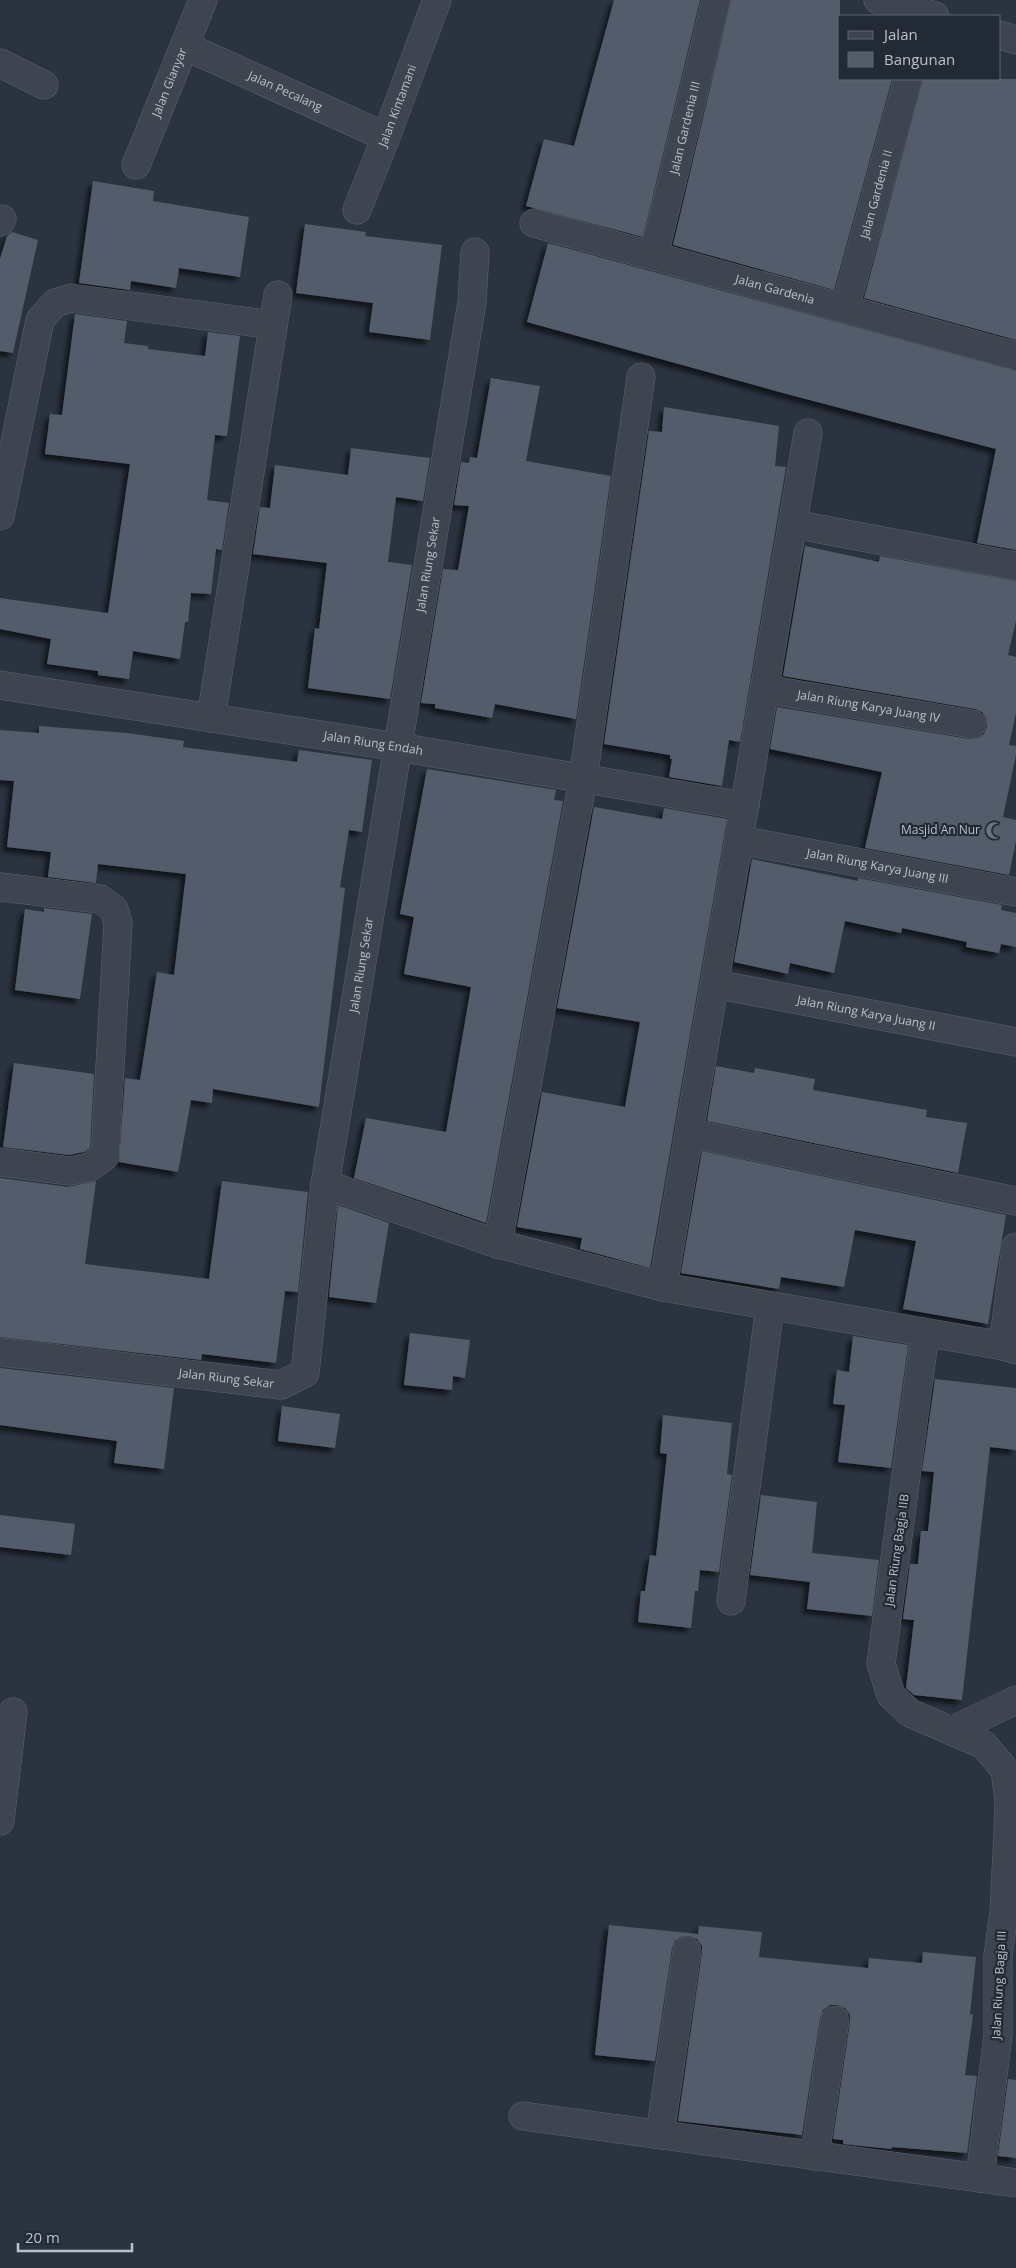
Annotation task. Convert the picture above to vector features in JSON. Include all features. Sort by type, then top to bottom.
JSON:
[{"type":"street","name":"Jalan Gianyar","points":[[136,165],[203,0]]},
{"type":"street","name":"Jalan Kintamani","points":[[357,210],[436,0]]},
{"type":"street","name":"Jalan Gardenia III","points":[[654,256],[716,0]]},
{"type":"street","points":[[879,0],[928,15]]},
{"type":"street","points":[[1001,35],[1016,40]]},
{"type":"street","name":"Jalan Pecalang","points":[[185,46],[386,137]]},
{"type":"street","points":[[0,63],[44,84]]},
{"type":"street","name":"Jalan Gardenia II","points":[[845,309],[908,80]]},
{"type":"street","name":"Jalan Gardenia","points":[[534,224],[1016,356]]},
{"type":"street","name":"Jalan Riung Sekar","points":[[0,1352],[281,1385],[305,1373],[325,1184],[472,302],[476,252]]},
{"type":"street","points":[[211,718],[278,294]]},
{"type":"street","points":[[0,516],[40,320],[54,303],[71,298],[272,325]]},
{"type":"street","points":[[498,1244],[583,779],[641,377]]},
{"type":"street","points":[[663,1287],[716,984],[808,433]]},
{"type":"street","points":[[793,524],[1016,566]]},
{"type":"street","name":"Jalan Riung Endah","points":[[0,685],[398,747],[745,806]]},
{"type":"street","name":"Jalan Riung Karya Juang IV","points":[[765,689],[972,724]]},
{"type":"street","name":"Jalan Riung Karya Juang III","points":[[739,840],[1016,892]]},
{"type":"street","points":[[0,887],[100,899],[114,909],[118,923],[105,1156],[90,1167],[70,1171],[0,1162]]},
{"type":"street","name":"Jalan Riung Karya Juang II","points":[[716,984],[1016,1042]]},
{"type":"street","points":[[690,1133],[1016,1201]]},
{"type":"street","points":[[325,1184],[498,1244],[663,1287],[1009,1349],[1016,1247]]},
{"type":"street","points":[[731,1601],[770,1306]]},
{"type":"street","name":"Jalan Riung Bagja IIB","points":[[925,1333],[881,1664],[891,1695],[910,1713],[951,1731]]},
{"type":"street","points":[[951,1731],[1016,1700]]},
{"type":"street","points":[[0,1821],[13,1712]]},
{"type":"street","name":"Jalan Riung Bagja III","points":[[951,1731],[984,1745],[1004,1770],[1009,1800],[1004,1912],[998,1956],[998,2035],[980,2178]]},
{"type":"street","points":[[660,2135],[687,1951]]},
{"type":"street","points":[[815,2156],[835,2020]]},
{"type":"street","points":[[523,2116],[1016,2183]]},
{"type":"building","points":[[614,0],[700,0],[643,237],[526,206],[544,139],[574,146]]},
{"type":"building","points":[[731,0],[840,0],[840,15],[838,15],[838,80],[892,80],[834,290],[673,245]]},
{"type":"building","points":[[1016,79],[1016,340],[864,298],[923,80]]},
{"type":"building","points":[[93,181],[154,191],[153,201],[249,217],[240,277],[179,268],[176,288],[131,281],[130,290],[79,283]]},
{"type":"building","points":[[305,224],[366,232],[365,236],[442,245],[430,340],[369,332],[373,303],[296,293]]},
{"type":"building","points":[[12,232],[38,240],[13,353],[0,351],[0,259],[7,236]]},
{"type":"building","points":[[548,243],[1016,371],[1016,550],[977,543],[996,449],[783,393],[527,322]]},
{"type":"building","points":[[75,314],[127,321],[124,343],[148,346],[148,349],[205,356],[208,332],[240,336],[227,436],[215,435],[207,500],[229,503],[222,550],[216,549],[211,594],[191,593],[188,622],[185,622],[180,659],[133,651],[129,679],[98,675],[98,671],[47,664],[51,639],[0,629],[0,598],[108,613],[130,464],[45,454],[50,414],[62,415]]},
{"type":"building","points":[[491,378],[540,386],[526,461],[611,476],[576,719],[495,704],[492,718],[435,708],[435,704],[421,703],[443,569],[458,570],[469,506],[454,505],[461,462],[469,463],[470,457],[477,458]]},
{"type":"building","points":[[664,407],[779,426],[775,466],[786,467],[740,742],[729,740],[722,786],[669,777],[672,759],[670,759],[670,755],[604,744],[649,431],[662,432]]},
{"type":"building","points":[[351,448],[430,458],[423,501],[396,497],[388,562],[412,565],[390,699],[308,688],[315,628],[319,629],[327,563],[253,554],[260,507],[270,508],[275,465],[348,475]]},
{"type":"building","points":[[805,546],[879,562],[880,556],[1016,581],[1016,621],[1008,655],[1016,657],[1016,713],[1009,745],[1016,746],[1016,755],[1003,817],[1016,820],[1016,841],[1009,875],[865,848],[882,772],[770,749],[777,707],[969,739],[978,738],[984,734],[987,727],[986,718],[982,712],[975,709],[783,676]]},
{"type":"building","points":[[39,726],[127,733],[184,741],[183,747],[297,762],[299,750],[372,760],[362,832],[349,830],[340,887],[345,888],[319,1107],[213,1089],[212,1103],[191,1100],[178,1172],[119,1162],[125,1078],[140,1080],[157,972],[174,975],[186,874],[98,864],[96,883],[48,877],[51,852],[7,847],[14,781],[0,780],[0,730],[39,733]]},
{"type":"building","points":[[427,769],[556,790],[554,800],[563,801],[486,1223],[354,1178],[366,1118],[446,1132],[471,987],[404,974],[414,917],[400,914]]},
{"type":"building","points":[[594,807],[662,819],[664,808],[727,819],[650,1268],[580,1249],[582,1238],[517,1227],[542,1092],[625,1107],[640,1022],[557,1008]]},
{"type":"building","points":[[752,859],[858,881],[858,878],[1002,905],[1001,910],[1016,913],[1016,947],[1001,944],[999,953],[966,947],[967,942],[902,928],[901,933],[845,921],[834,973],[790,963],[788,974],[734,962]]},
{"type":"building","points":[[44,908],[92,914],[80,999],[15,990],[25,909],[44,912]]},
{"type":"building","points":[[14,1063],[94,1074],[90,1148],[84,1152],[69,1155],[3,1147]]},
{"type":"building","points":[[716,1066],[754,1073],[755,1068],[815,1079],[813,1090],[927,1110],[926,1117],[967,1123],[958,1173],[707,1121]]},
{"type":"building","points":[[702,1151],[1006,1215],[988,1324],[903,1309],[916,1241],[855,1230],[844,1287],[781,1277],[779,1289],[681,1273]]},
{"type":"building","points":[[0,1178],[68,1187],[96,1181],[85,1264],[209,1279],[222,1181],[308,1192],[298,1292],[285,1291],[276,1363],[202,1354],[201,1360],[0,1337]]},
{"type":"building","points":[[338,1205],[389,1223],[376,1303],[329,1297]]},
{"type":"building","points":[[410,1333],[470,1340],[465,1378],[453,1376],[452,1390],[404,1385]]},
{"type":"building","points":[[853,1336],[908,1345],[891,1468],[838,1462],[845,1405],[833,1404],[837,1370],[849,1372]]},
{"type":"building","points":[[0,1368],[174,1388],[164,1469],[114,1463],[117,1441],[0,1425]]},
{"type":"building","points":[[935,1379],[1016,1388],[1016,1450],[990,1447],[962,1700],[914,1695],[906,1688],[914,1620],[903,1619],[910,1564],[918,1564],[921,1531],[928,1531],[934,1472],[922,1471]]},
{"type":"building","points":[[282,1406],[340,1414],[335,1448],[278,1441]]},
{"type":"building","points":[[663,1415],[732,1423],[727,1474],[732,1475],[719,1572],[700,1570],[698,1591],[695,1591],[691,1628],[638,1622],[641,1591],[645,1591],[650,1555],[656,1556],[667,1454],[660,1453]]},
{"type":"building","points":[[761,1495],[817,1502],[812,1553],[879,1560],[872,1616],[807,1609],[810,1582],[750,1575]]},
{"type":"building","points":[[0,1515],[75,1524],[71,1555],[0,1547]]},
{"type":"building","points":[[609,1925],[698,1934],[699,1926],[762,1932],[759,1957],[868,1968],[869,1958],[922,1963],[923,1952],[976,1957],[970,2014],[973,2015],[965,2075],[977,2076],[967,2153],[862,2146],[843,2144],[843,2140],[833,2139],[850,2022],[850,2015],[845,2008],[837,2005],[830,2005],[823,2010],[820,2018],[802,2135],[678,2121],[702,1946],[697,1939],[689,1936],[681,1937],[675,1941],[672,1948],[655,2061],[595,2055]]},
{"type":"building","points":[[1008,2079],[1016,2080],[1016,2158],[998,2156]]},
{"type":"place","name":"Masjid An Nur","points":[[994,830]]}]
